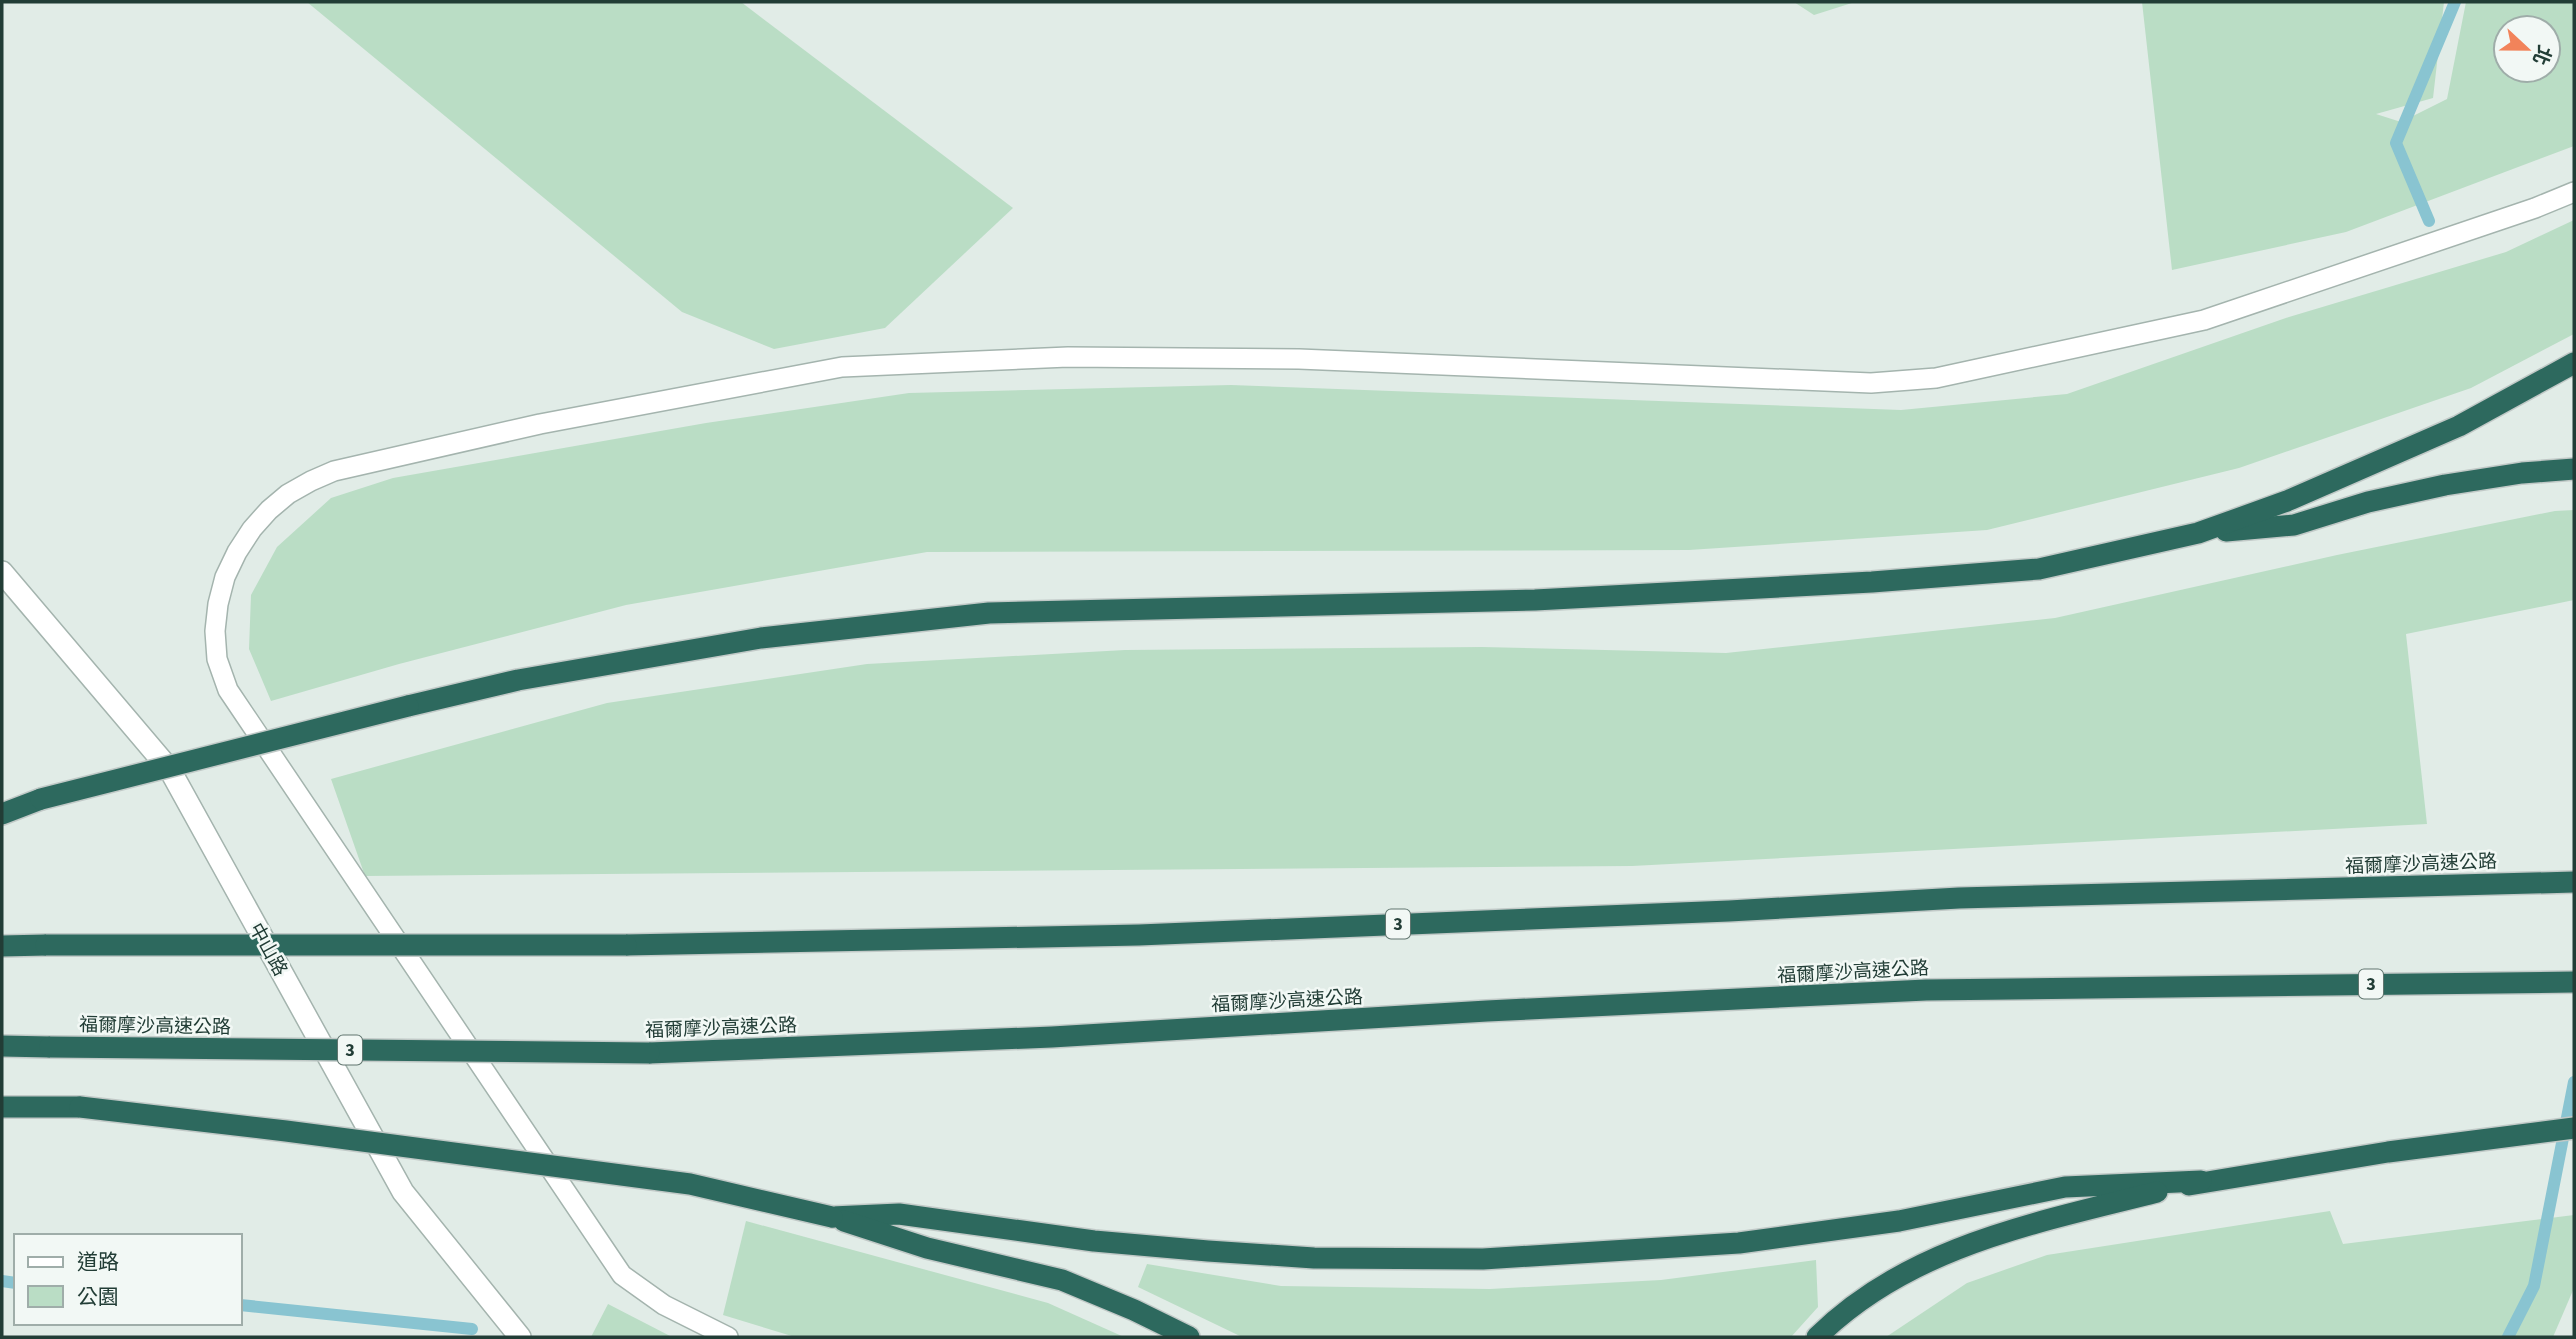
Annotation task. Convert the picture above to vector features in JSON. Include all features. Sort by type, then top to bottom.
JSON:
[{"type":"highway","points":[[2,814],[41,799],[518,680],[761,638],[989,613],[1535,600],[1872,582],[2039,569],[2198,533],[2287,501],[2459,426],[2574,363]]},
{"type":"highway","points":[[2198,533],[2294,526],[2368,502],[2445,485],[2522,473],[2574,469]]},
{"type":"highway","name":"福爾摩沙高速公路","points":[[2,946],[626,945],[1139,935],[1959,898],[2574,882]]},
{"type":"highway","name":"福爾摩沙高速公路","points":[[2,1046],[649,1053],[1052,1037],[1487,1011],[1926,990],[2574,982]]},
{"type":"highway","points":[[2,1107],[80,1107],[690,1184],[832,1217],[927,1248],[1062,1280],[1134,1310],[1189,1337]]},
{"type":"highway","points":[[1817,1337],[1866,1296],[1901,1273],[1940,1255],[2015,1228],[2201,1181],[2388,1152],[2574,1129]]},
{"type":"highway","points":[[832,1217],[899,1214],[1094,1241],[1314,1258],[1483,1259],[1739,1243],[1899,1221],[2065,1187],[2201,1181]]},
{"type":"street","name":"中山路","points":[[2,572],[170,770],[403,1192],[520,1337]]},
{"type":"lane","points":[[728,1337],[664,1305],[622,1275],[228,690],[217,659],[215,631],[225,578],[252,529],[268,510],[288,494],[334,471],[540,424],[842,367],[1068,357],[1298,359],[1871,383],[1936,378],[2204,320],[2524,212],[2574,191]]},
{"type":"green space","points":[[307,2],[741,2],[1013,208],[885,328],[774,349],[682,312]]},
{"type":"green space","points":[[1794,2],[1855,2],[1814,15]]},
{"type":"green space","points":[[2142,2],[2444,2],[2433,98],[2376,114],[2401,122],[2447,99],[2466,2],[2574,2],[2574,146],[2346,232],[2172,270]]},
{"type":"green space","points":[[2574,220],[2574,334],[2471,388],[2239,468],[1987,530],[1689,550],[927,552],[626,605],[399,664],[271,701],[249,649],[251,595],[277,547],[331,498],[393,478],[706,423],[909,393],[1231,385],[1901,410],[2067,394],[2289,317],[2506,252]]},
{"type":"green space","points":[[2574,510],[2574,600],[2406,634],[2427,824],[1632,866],[365,876],[331,779],[607,703],[867,664],[1125,650],[1482,647],[1726,653],[2055,618],[2337,555],[2555,511]]},
{"type":"green space","points":[[2330,1211],[2343,1244],[2574,1215],[2574,1288],[2553,1337],[1886,1337],[1967,1283],[2047,1255]]},
{"type":"green space","points":[[746,1221],[1048,1303],[1124,1337],[795,1337],[723,1315]]},
{"type":"green space","points":[[1816,1260],[1818,1307],[1791,1337],[1242,1337],[1138,1287],[1147,1264],[1281,1286],[1490,1289],[1661,1280]]},
{"type":"green space","points":[[608,1304],[672,1337],[591,1337]]},
{"type":"waterway","points":[[2429,221],[2396,143],[2455,2]]},
{"type":"waterway","points":[[2508,1337],[2534,1286],[2574,1082]]},
{"type":"waterway","points":[[2,1281],[14,1283]]},
{"type":"waterway","points":[[242,1305],[472,1329]]}]
